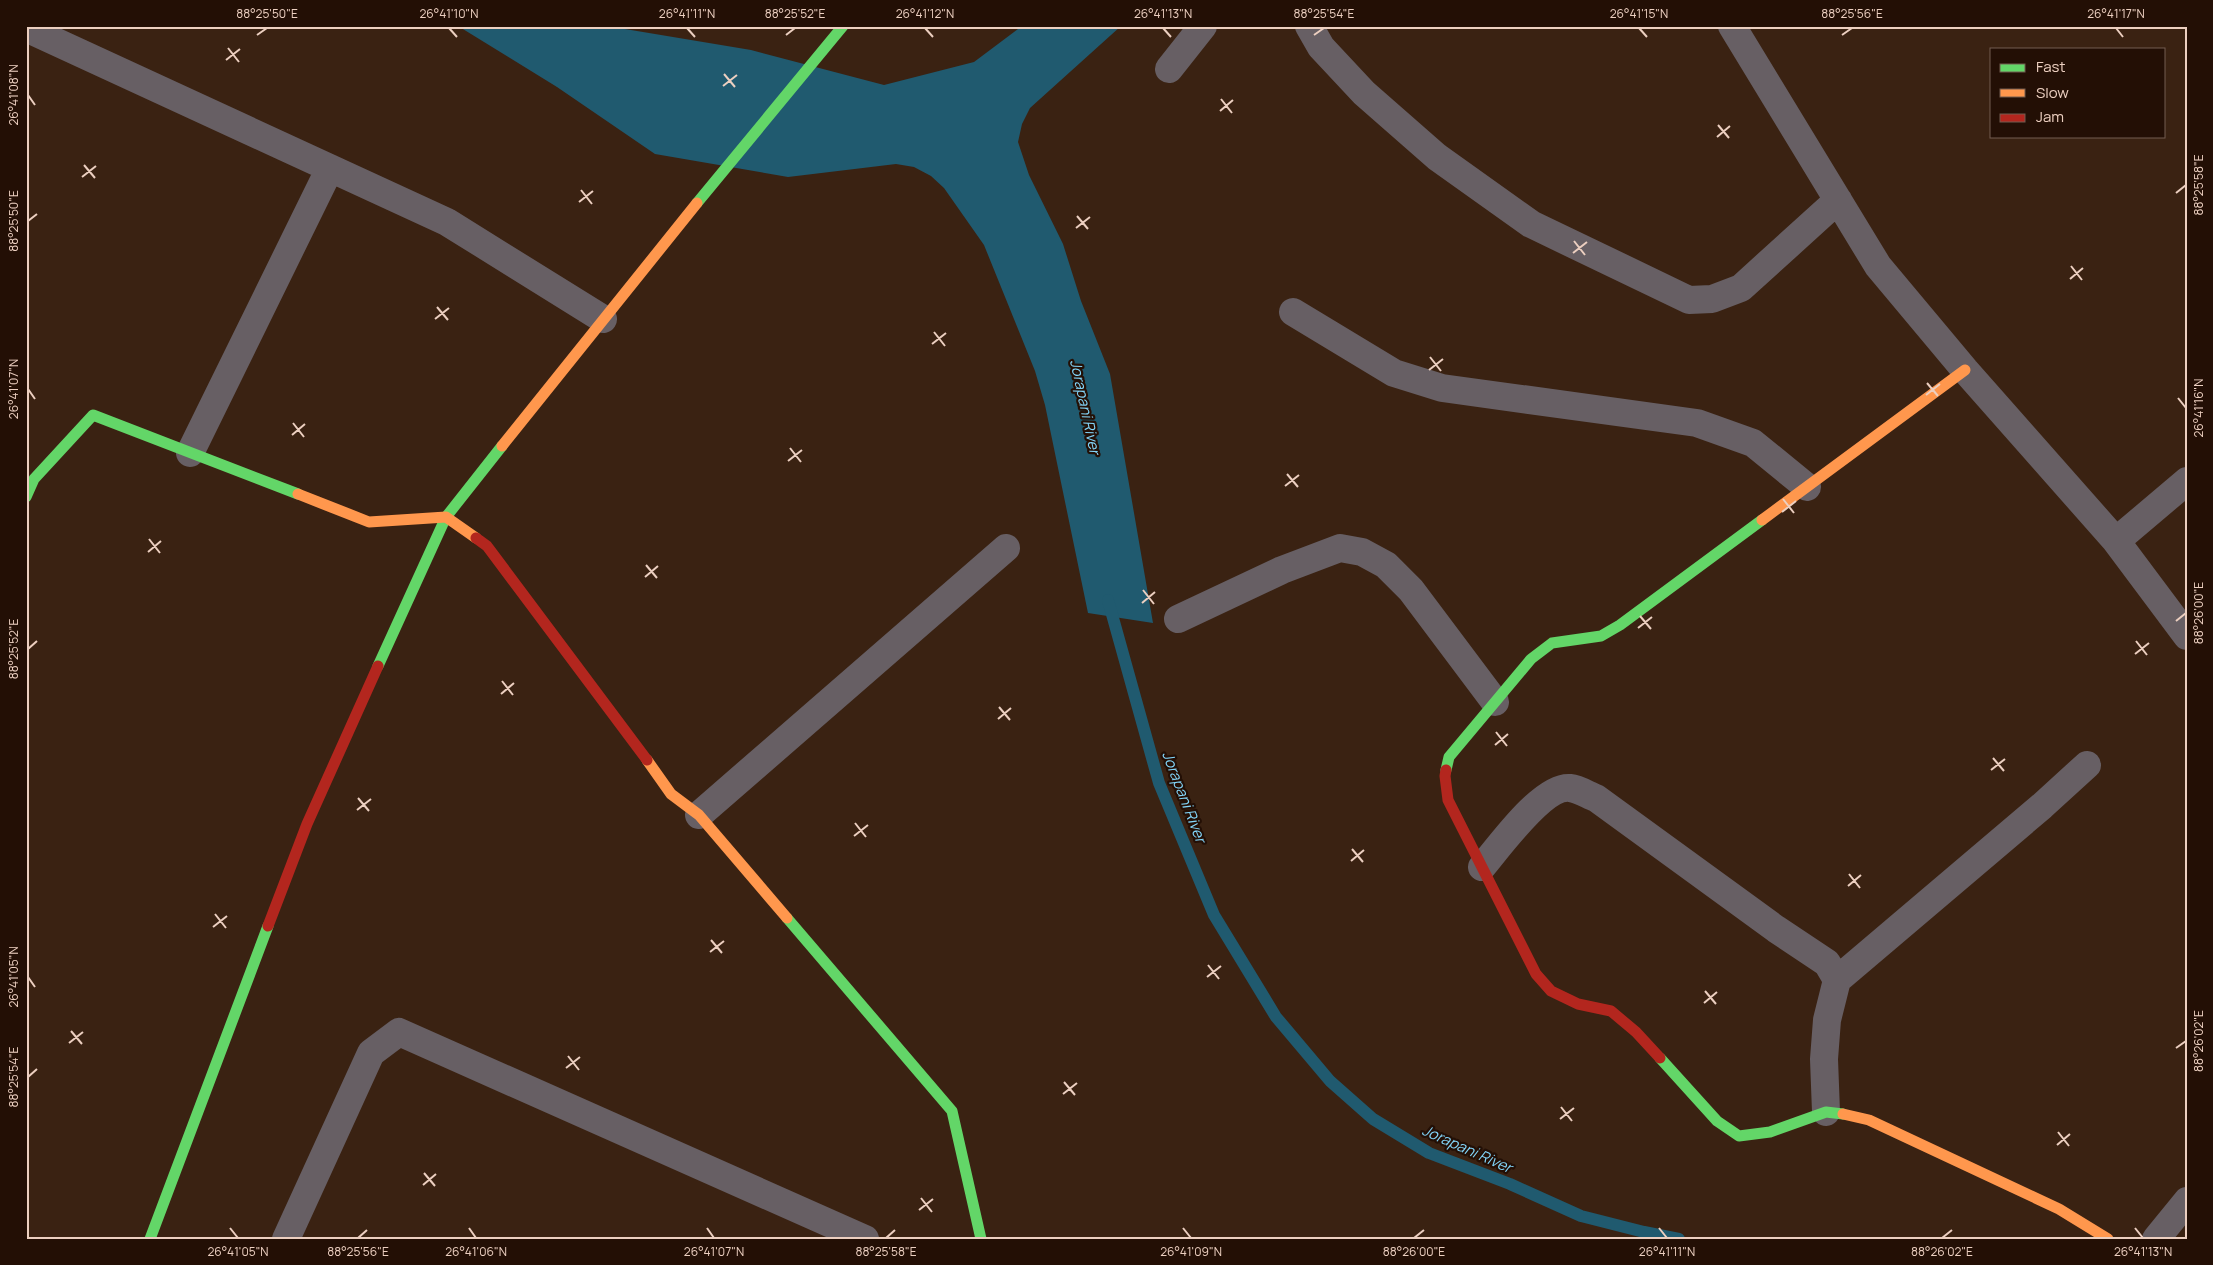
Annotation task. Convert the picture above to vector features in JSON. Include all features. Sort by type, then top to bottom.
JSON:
[{"type":"street","points":[[150,1239],[307,824],[446,517],[689,212],[843,26]]},
{"type":"street","points":[[1169,69],[1203,26]]},
{"type":"street","points":[[1309,26],[1321,47],[1364,93],[1437,157],[1531,224],[1689,300],[1712,299],[1741,288],[1838,200]]},
{"type":"street","points":[[1732,26],[1878,266],[1965,370],[2116,541],[2187,636]]},
{"type":"street","points":[[26,28],[447,222],[604,319]]},
{"type":"street","points":[[190,452],[330,168]]},
{"type":"street","points":[[1292,312],[1394,373],[1442,388],[1697,423],[1753,442],[1807,487]]},
{"type":"street","points":[[1965,370],[1620,625],[1601,636],[1552,643],[1531,659],[1449,757],[1445,776],[1448,800],[1536,974],[1551,991],[1578,1004],[1611,1011],[1636,1032],[1717,1121],[1739,1136],[1770,1132],[1826,1112],[1846,1114],[1869,1120],[2060,1209],[2108,1239]]},
{"type":"street","points":[[26,497],[34,479],[93,415],[369,522],[446,517],[486,546],[611,710],[671,794],[699,815],[952,1111],[981,1239]]},
{"type":"street","points":[[2116,541],[2187,482]]},
{"type":"street","points":[[699,815],[1006,548]]},
{"type":"street","points":[[1178,620],[1282,570],[1340,548],[1362,552],[1386,565],[1411,590],[1495,702]]},
{"type":"street","points":[[1826,1112],[1824,1059],[1826,1030],[1837,980],[2042,806],[2087,765]]},
{"type":"street","points":[[1482,867],[1532,809],[1550,794],[1570,788],[1596,798],[1776,929],[1810,950],[1827,963],[1837,980]]},
{"type":"street","points":[[286,1239],[371,1053],[399,1032],[865,1239]]},
{"type":"street","points":[[2156,1239],[2187,1201]]},
{"type":"water","points":[[458,26],[619,26],[625,29],[751,50],[884,85],[974,62],[1022,26],[1121,26],[1030,108],[1022,124],[1018,142],[1029,175],[1063,244],[1081,301],[1110,374],[1153,623],[1088,613],[1045,405],[1035,371],[984,245],[944,188],[931,176],[914,167],[896,164],[788,177],[655,154],[557,87]]},
{"type":"waterway","name":"Jorapani River","points":[[1108,600],[1159,783],[1214,915],[1276,1017],[1330,1081],[1373,1119],[1429,1153],[1510,1184],[1581,1216],[1679,1239]]},
{"type":"traffic: fast","points":[[697,203],[843,26]]},
{"type":"traffic: fast","points":[[26,497],[34,479],[93,415],[298,494]]},
{"type":"traffic: fast","points":[[378,666],[446,517],[502,446]]},
{"type":"traffic: fast","points":[[1446,770],[1449,757],[1531,659],[1552,643],[1601,636],[1620,625],[1762,520]]},
{"type":"traffic: fast","points":[[787,918],[952,1111],[981,1239]]},
{"type":"traffic: fast","points":[[150,1239],[268,926]]},
{"type":"traffic: fast","points":[[1660,1058],[1717,1121],[1739,1136],[1770,1132],[1826,1112],[1843,1114]]},
{"type":"traffic: slow","points":[[502,446],[697,203]]},
{"type":"traffic: slow","points":[[1762,520],[1965,370]]},
{"type":"traffic: slow","points":[[298,494],[369,522],[446,517],[476,538]]},
{"type":"traffic: slow","points":[[647,760],[671,794],[699,815],[787,918]]},
{"type":"traffic: slow","points":[[1843,1114],[1869,1120],[2059,1209],[2108,1239]]},
{"type":"traffic: jam","points":[[476,538],[487,546],[647,760]]},
{"type":"traffic: jam","points":[[268,926],[307,824],[378,666]]},
{"type":"traffic: jam","points":[[1446,770],[1448,800],[1536,974],[1551,991],[1578,1004],[1611,1011],[1636,1032],[1660,1058]]}]
